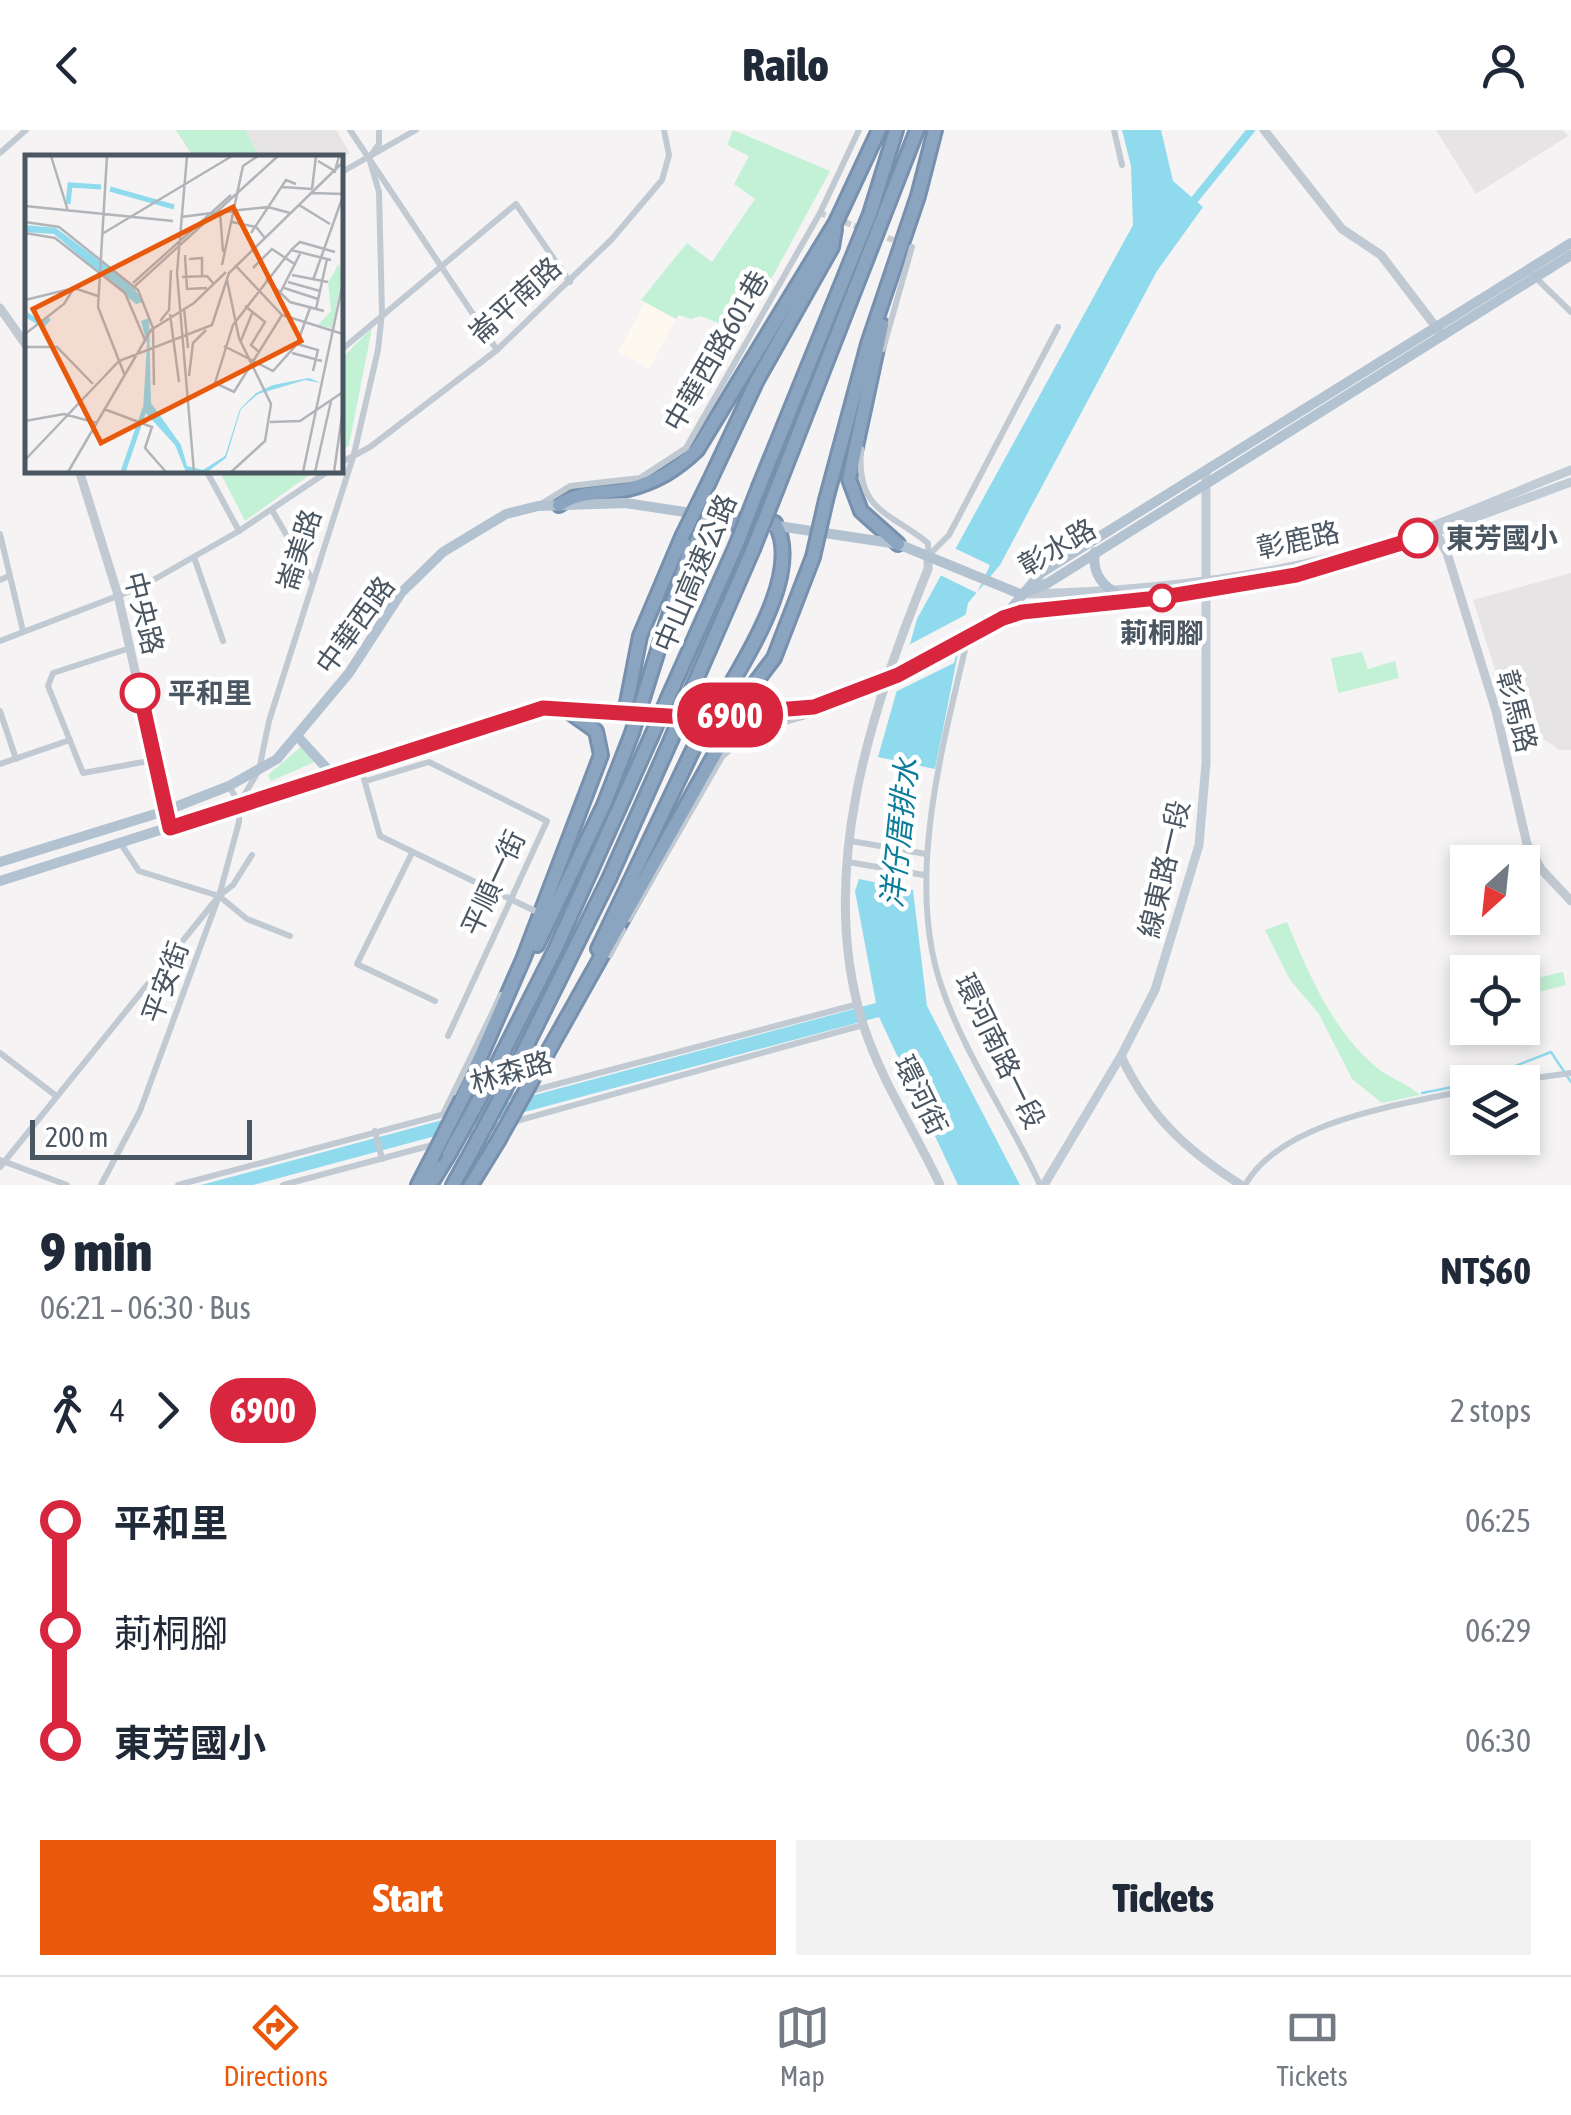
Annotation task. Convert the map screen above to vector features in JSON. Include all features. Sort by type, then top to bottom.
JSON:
[{"type":"highway","points":[[559,504],[571,496],[626,489],[664,477],[697,450],[836,222],[879,130]]},
{"type":"highway","name":"中山高速公路","points":[[430,1185],[482,1094],[555,950],[736,546],[870,214],[896,130]]},
{"type":"highway","name":"中山高速公路","points":[[453,1185],[563,976],[670,740],[753,549],[917,130]]},
{"type":"highway","points":[[898,544],[861,511],[849,480],[878,337],[935,130]]},
{"type":"highway","points":[[731,715],[774,658],[813,557],[888,277],[918,196]]},
{"type":"highway","points":[[624,713],[640,636],[682,537],[757,380],[832,247],[836,222]]},
{"type":"highway","points":[[418,1185],[570,880],[632,733],[691,545],[712,528],[744,520]]},
{"type":"highway","points":[[592,970],[698,739],[760,630],[784,564],[784,541],[776,523]]},
{"type":"highway","points":[[489,1040],[601,755],[596,731],[562,706]]},
{"type":"highway","points":[[471,1185],[719,747],[744,727],[814,707]]},
{"type":"main road","name":"彰水路","points":[[1532,274],[1571,243]]},
{"type":"main road","name":"彰水路","points":[[1020,594],[1042,573],[1207,476],[1438,330],[1571,255]]},
{"type":"main road","name":"彰鹿路","points":[[1546,486],[1571,470]]},
{"type":"main road","name":"彰水路","points":[[1020,594],[1048,583],[1207,476]]},
{"type":"main road","name":"線東路一段","points":[[1042,1185],[1121,1056],[1168,955],[1199,845],[1206,763],[1207,476]]},
{"type":"main road","name":"彰鹿路","points":[[1003,618],[1039,608],[1108,605],[1343,555],[1434,528],[1546,486],[1571,482]]},
{"type":"main road","name":"中華西路","points":[[0,862],[166,811],[259,770],[299,738],[401,594],[443,552],[506,514],[559,504],[625,503],[776,523],[898,544],[994,587],[1020,594]]},
{"type":"main road","points":[[1095,552],[1093,562],[1101,583],[1114,592]]},
{"type":"main road","name":"彰鹿路","points":[[1020,594],[1206,585]]},
{"type":"main road","points":[[0,881],[497,719],[562,706],[624,713],[731,715],[814,707],[880,683],[968,638],[1003,618],[1020,594]]},
{"type":"main road","points":[[299,738],[331,773]]},
{"type":"street","points":[[0,153],[26,130]]},
{"type":"street","points":[[350,130],[496,350]]},
{"type":"street","points":[[369,158],[379,144],[379,130]]},
{"type":"street","points":[[342,172],[416,130]]},
{"type":"street","name":"崙平南路","points":[[342,462],[370,447],[496,350],[570,282],[662,180],[669,155],[664,130]]},
{"type":"street","name":"中華西路601巷","points":[[538,506],[554,492],[570,486],[640,478],[686,448],[820,213],[859,130]]},
{"type":"street","points":[[1114,130],[1122,166]]},
{"type":"street","points":[[1266,132],[1342,228],[1381,255],[1438,330]]},
{"type":"street","name":"崙美路","points":[[240,803],[259,770],[269,721],[354,454],[382,313],[379,192],[369,158]]},
{"type":"street","points":[[342,349],[516,204],[570,282]]},
{"type":"street","points":[[912,248],[883,350],[859,471],[872,504],[928,544],[928,556]]},
{"type":"street","points":[[1532,274],[1571,312]]},
{"type":"street","points":[[0,308],[25,344]]},
{"type":"street","points":[[928,556],[949,535],[1058,327]]},
{"type":"street","name":"中央路","points":[[79,472],[118,595],[170,828]]},
{"type":"street","points":[[208,472],[239,531]]},
{"type":"street","points":[[0,641],[118,595],[194,557],[327,472]]},
{"type":"street","points":[[272,510],[313,582]]},
{"type":"street","name":"彰馬路","points":[[1434,528],[1496,712],[1528,844],[1541,869],[1571,901]]},
{"type":"street","points":[[0,534],[23,631]]},
{"type":"street","name":"環河街","points":[[928,556],[928,569],[880,683],[848,862],[846,923],[863,1025],[940,1185]]},
{"type":"street","points":[[194,557],[224,640]]},
{"type":"street","points":[[0,580],[10,576]]},
{"type":"street","name":"環河南路一段","points":[[968,638],[926,854],[928,923],[942,989],[1042,1185]]},
{"type":"street","points":[[131,648],[49,675],[48,686],[86,775],[154,760]]},
{"type":"street","points":[[610,955],[732,745],[756,730],[860,698],[880,683]]},
{"type":"street","points":[[0,711],[16,759]]},
{"type":"street","points":[[0,764],[70,740]]},
{"type":"street","name":"平順一街","points":[[366,781],[429,762],[547,821],[448,1036]]},
{"type":"street","points":[[362,772],[380,836],[411,855],[535,911]]},
{"type":"street","points":[[229,786],[240,803]]},
{"type":"street","name":"平安街","points":[[101,1185],[140,1111],[219,896],[239,822],[240,803]]},
{"type":"street","points":[[852,840],[926,854]]},
{"type":"street","points":[[120,844],[139,871],[219,896],[262,928],[290,936]]},
{"type":"street","points":[[67,1185],[2,1162],[160,974],[219,896],[233,885],[252,855]]},
{"type":"street","points":[[411,855],[357,964],[435,1001]]},
{"type":"street","points":[[848,862],[924,875]]},
{"type":"street","points":[[442,1115],[514,968],[532,920]]},
{"type":"street","name":"林森路","points":[[178,1185],[858,1004]]},
{"type":"street","name":"林森路","points":[[283,1185],[863,1025]]},
{"type":"street","points":[[0,1053],[55,1095]]},
{"type":"street","points":[[1121,1056],[1137,1091],[1161,1124],[1243,1185],[1276,1154],[1310,1133],[1359,1114],[1450,1094]]},
{"type":"street","points":[[1540,1078],[1569,1074]]},
{"type":"street","points":[[375,1134],[381,1157]]},
{"type":"shaded area","points":[[176,130],[336,130],[350,153],[342,158],[192,155]]},
{"type":"shaded area","points":[[1436,130],[1563,130],[1568,136],[1476,194]]},
{"type":"shaded area","points":[[645,302],[676,319],[649,369],[618,352]]},
{"type":"shaded area","name":"東芳國小","points":[[1571,573],[1571,750],[1560,750],[1510,717],[1473,600]]},
{"type":"green space","points":[[176,130],[245,130],[259,155],[193,155]]},
{"type":"green space","points":[[733,130],[830,171],[742,333],[701,316],[691,319],[679,315],[676,319],[641,300],[687,243],[712,262],[755,199],[734,184],[749,156],[727,145]]},
{"type":"green space","points":[[372,328],[349,445],[342,450],[342,358]]},
{"type":"green space","points":[[220,472],[313,472],[245,521]]},
{"type":"green space","points":[[1362,652],[1368,669],[1395,661],[1399,678],[1338,693],[1331,658]]},
{"type":"green space","points":[[302,746],[317,761],[271,781],[268,775]]},
{"type":"green space","points":[[1287,922],[1313,980],[1346,1035],[1380,1070],[1420,1095],[1382,1103],[1352,1079],[1319,1014],[1290,980],[1265,930]]},
{"type":"green space","points":[[1563,972],[1566,985],[1540,992],[1540,977]]},
{"type":"water","points":[[1122,130],[1161,130],[1173,181],[1203,207],[1157,271],[1000,565],[968,603],[935,769],[878,757],[917,619],[1133,225],[1131,166]]},
{"type":"water","points":[[859,879],[913,890],[927,1006],[1020,1185],[958,1185],[879,1017],[253,1185],[201,1185],[876,1003],[855,891]]},
{"type":"pier","points":[[952,547],[990,565],[977,593],[938,574]]},
{"type":"pier","points":[[967,614],[954,663],[891,694],[905,647]]},
{"type":"waterway","points":[[1191,204],[1251,130]]},
{"type":"waterway","name":"洋仔厝排水","points":[[892,902],[908,745]]},
{"type":"waterway","points":[[1518,1065],[1551,1052],[1571,1082]]},
{"type":"waterway","points":[[1422,1093],[1450,1088]]},
{"type":"tunnel","points":[[820,213],[912,247]]},
{"type":"bus line","name":"6900","points":[[140,693],[170,828],[497,719],[543,708],[584,707],[684,717],[814,707],[884,682],[1003,618],[1022,612],[1158,598],[1296,575],[1418,538]]},
{"type":"place","name":"東芳國小","points":[[1418,538]]},
{"type":"place","name":"莿桐腳","points":[[1162,598]]},
{"type":"place","name":"平和里","points":[[140,693]]}]
